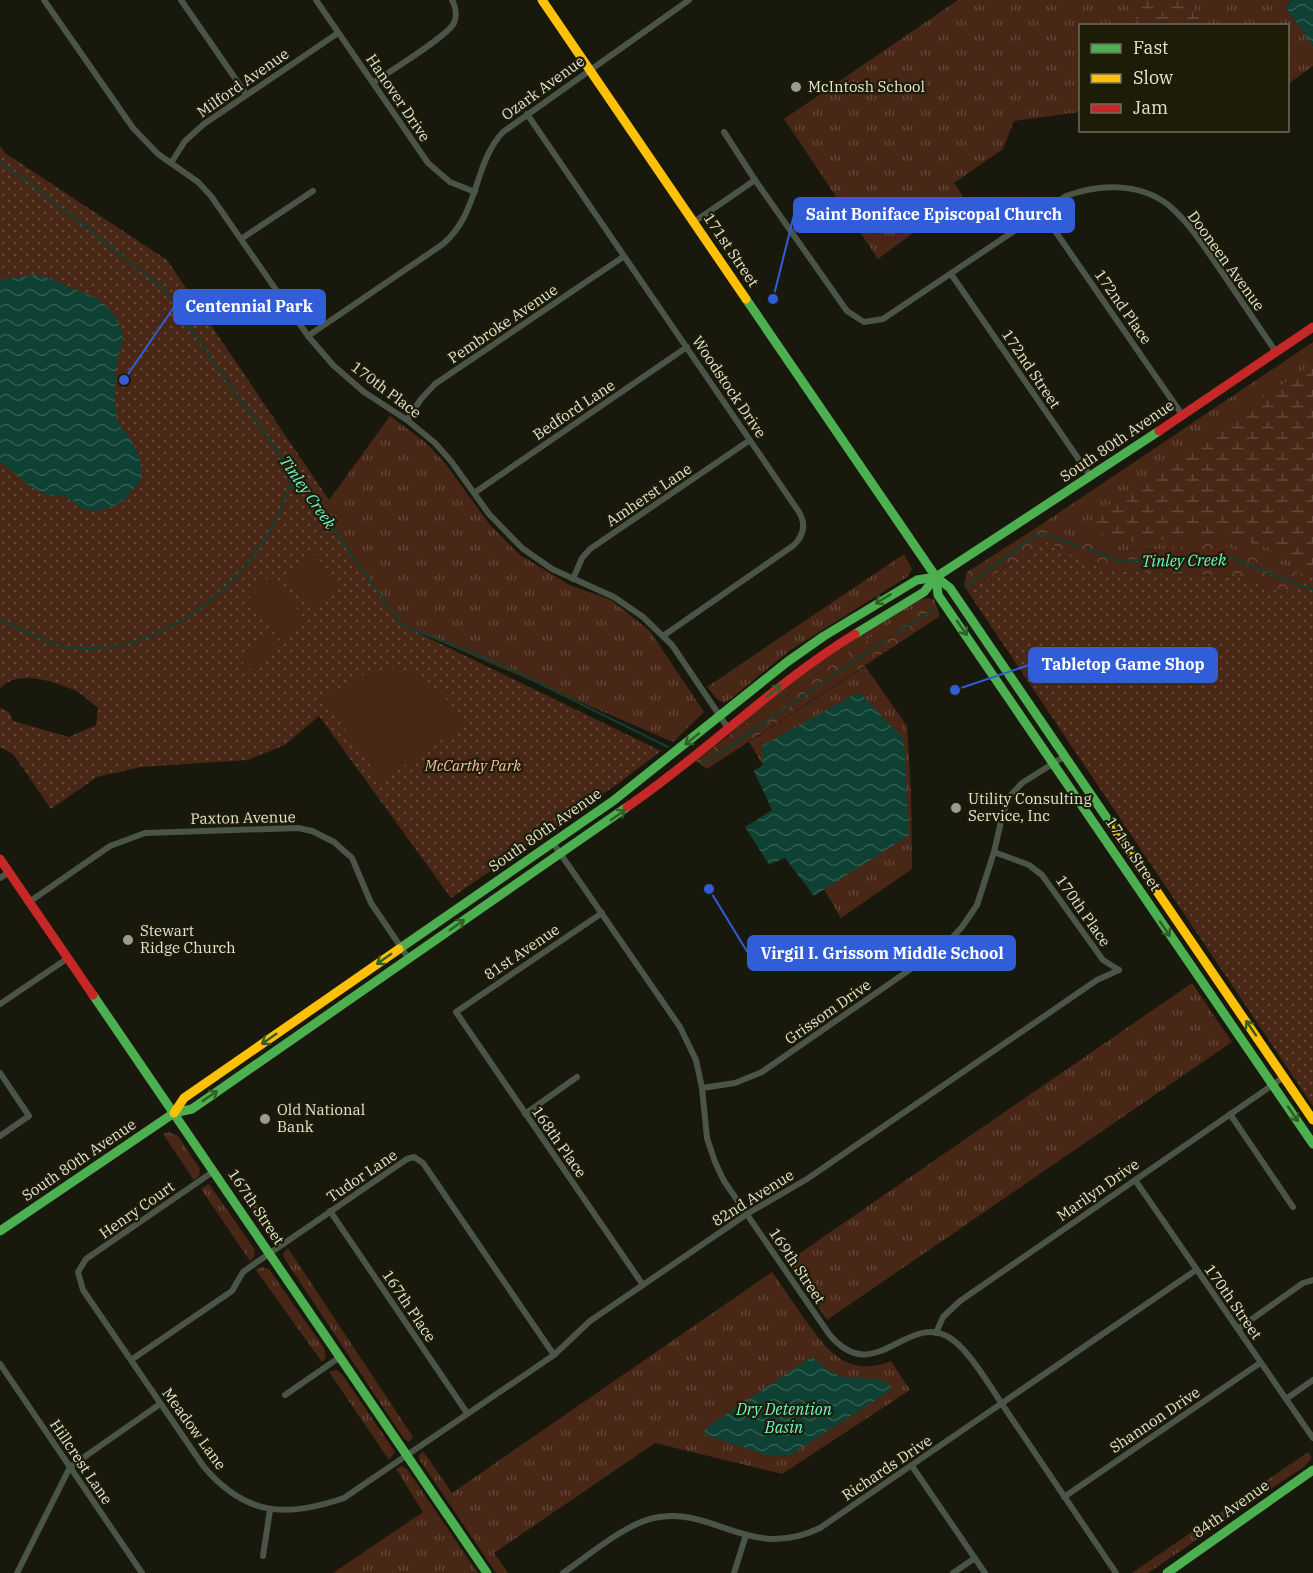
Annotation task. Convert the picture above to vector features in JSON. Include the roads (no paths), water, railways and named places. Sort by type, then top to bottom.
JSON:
[{"type":"street","name":"170th Place","points":[[44,0],[134,128],[158,154],[198,182],[211,196],[308,336],[333,365],[364,392],[427,435],[444,452],[498,525],[522,548],[552,569],[614,597],[643,617],[684,660],[728,729]]},
{"type":"street","points":[[181,0],[246,94]]},
{"type":"street","name":"Hanover Drive","points":[[316,0],[434,169],[450,182],[475,192]]},
{"type":"street","points":[[372,83],[450,29],[456,14],[452,0]]},
{"type":"street","name":"171st Street","points":[[542,0],[936,577],[950,588],[1313,1120]]},
{"type":"street","name":"Ozark Avenue","points":[[308,336],[443,244],[461,225],[492,145],[503,132],[689,0]]},
{"type":"street","name":"Milford Avenue","points":[[171,163],[192,134],[246,94],[338,33]]},
{"type":"street","name":"Woodstock Drive","points":[[527,114],[804,522],[802,535],[794,545],[663,636]]},
{"type":"street","points":[[694,222],[755,180],[724,132]]},
{"type":"street","name":"Dooneen Avenue","points":[[755,180],[847,311],[864,322],[884,319],[1066,196],[1095,187],[1128,188],[1159,199],[1173,208],[1191,228],[1276,352]]},
{"type":"street","points":[[241,239],[313,190]]},
{"type":"street","name":"172nd Place","points":[[1042,212],[1183,416]]},
{"type":"street","name":"Pembroke Avenue","points":[[407,420],[421,399],[435,384],[623,256]]},
{"type":"street","name":"172nd Street","points":[[951,274],[1091,477]]},
{"type":"street","name":"South 80th Avenue","points":[[0,1231],[174,1113],[192,1109],[561,855],[674,774],[805,668],[850,637],[924,592],[936,577],[1183,416],[1313,327]]},
{"type":"street","name":"Bedford Lane","points":[[474,494],[687,347]]},
{"type":"street","name":"Amherst Lane","points":[[573,579],[582,558],[590,549],[750,440]]},
{"type":"street","name":"171st Street","points":[[936,577],[938,595],[1313,1144]]},
{"type":"street","name":"South 80th Avenue","points":[[174,1113],[184,1098],[613,801],[824,636],[916,580],[936,577]]},
{"type":"street","name":"Grissom Drive","points":[[702,1088],[735,1083],[762,1072],[944,946],[962,927],[977,905],[994,852],[1003,813],[1011,796],[1022,783],[1065,756]]},
{"type":"street","name":"Paxton Avenue","points":[[29,902],[110,846],[145,833],[298,828],[312,831],[334,842],[352,858],[371,903],[409,959]]},
{"type":"street","name":"169th Street","points":[[553,843],[680,1027],[696,1060],[702,1088],[704,1121],[715,1162],[724,1181],[829,1334],[840,1346],[855,1353],[873,1354],[891,1348],[911,1335],[936,1333]]},
{"type":"street","name":"170th Place","points":[[994,852],[1029,865],[1042,875],[1103,960],[1119,970]]},
{"type":"street","name":"167th Street","points":[[0,858],[487,1573]]},
{"type":"street","points":[[0,878],[9,872]]},
{"type":"street","name":"81st Avenue","points":[[456,1012],[602,913]]},
{"type":"street","points":[[0,1004],[68,957]]},
{"type":"street","name":"82nd Avenue","points":[[406,1455],[554,1354],[590,1321],[747,1214],[807,1179],[1097,980],[1119,970]]},
{"type":"street","name":"168th Place","points":[[456,1012],[643,1286]]},
{"type":"street","points":[[0,1073],[29,1116],[0,1136]]},
{"type":"street","points":[[525,1114],[577,1077]]},
{"type":"street","name":"Marilyn Drive","points":[[936,1333],[943,1317],[960,1301],[1284,1077]]},
{"type":"street","points":[[1230,1114],[1293,1207]]},
{"type":"street","name":"Tudor Lane","points":[[131,1360],[232,1291],[243,1272],[269,1253],[407,1159],[417,1158],[423,1163],[554,1354]]},
{"type":"street","name":"Henry Court","points":[[78,1272],[86,1259],[214,1172]]},
{"type":"street","name":"170th Street","points":[[1135,1180],[1313,1438]]},
{"type":"street","name":"167th Place","points":[[330,1211],[467,1413]]},
{"type":"street","name":"Richards Drive","points":[[563,1573],[626,1530],[651,1518],[682,1517],[773,1540],[796,1538],[808,1534],[912,1466],[1196,1270]]},
{"type":"street","name":"Meadow Lane","points":[[78,1272],[83,1290],[204,1467],[219,1484],[235,1495],[270,1510],[319,1507],[344,1498],[406,1455]]},
{"type":"street","points":[[1238,1329],[1303,1283],[1313,1280]]},
{"type":"street","points":[[936,1333],[954,1341],[964,1351],[1116,1573]]},
{"type":"street","points":[[285,1395],[340,1357]]},
{"type":"street","name":"Shannon Drive","points":[[1064,1497],[1260,1362]]},
{"type":"street","name":"Hillcrest Lane","points":[[0,1364],[142,1573]]},
{"type":"street","points":[[1286,1399],[1313,1380]]},
{"type":"street","points":[[17,1573],[70,1467],[160,1404]]},
{"type":"street","points":[[912,1466],[985,1573]]},
{"type":"street","name":"84th Avenue","points":[[1167,1573],[1313,1470]]},
{"type":"street","points":[[263,1556],[270,1510]]},
{"type":"street","points":[[734,1573],[746,1535]]},
{"type":"street","points":[[953,1573],[975,1558]]},
{"type":"water","points":[[1292,0],[1313,0],[1313,46],[1287,9]]},
{"type":"water","points":[[34,275],[46,277],[96,298],[110,310],[123,334],[116,371],[116,412],[119,425],[130,438],[139,455],[141,474],[138,485],[124,500],[111,507],[97,511],[84,509],[64,496],[41,492],[24,482],[5,465],[0,464],[0,279]]},
{"type":"water","points":[[859,692],[904,739],[909,835],[814,896],[785,858],[769,865],[745,827],[772,810],[754,771],[763,765],[762,746]]},
{"type":"water","name":"Dry Detention Basin","points":[[810,1358],[814,1358],[826,1369],[841,1376],[880,1380],[891,1386],[890,1391],[790,1455],[769,1456],[706,1435],[704,1431],[709,1426]]},
{"type":"waterway","name":"Tinley Creek","points":[[0,163],[30,183],[164,289],[224,377],[402,625],[500,664],[668,747]]},
{"type":"waterway","points":[[0,619],[47,641],[77,648],[96,649],[116,646],[155,634],[192,614],[235,578],[257,551],[275,521],[293,474]]},
{"type":"waterway","name":"Tinley Creek","points":[[965,587],[1034,537],[1046,534],[1079,546]]},
{"type":"waterway","name":"Tinley Creek","points":[[1087,549],[1119,561],[1234,559],[1313,590]]},
{"type":"waterway","name":"Tinley Creek","points":[[896,633],[935,609]]},
{"type":"waterway","name":"Tinley Creek","points":[[701,763],[710,760],[885,640]]},
{"type":"place","name":"McIntosh School","points":[[796,87]]},
{"type":"place","name":"Saint Boniface Episcopal Church","points":[[773,299]]},
{"type":"place","name":"Centennial Park","points":[[124,380]]},
{"type":"place","name":"Tabletop Game Shop","points":[[955,690]]},
{"type":"place","name":"Utility Consulting Service, Inc","points":[[956,808]]},
{"type":"place","name":"Virgil I. Grissom Middle School","points":[[709,889]]},
{"type":"place","name":"Stewart Ridge Church","points":[[128,940]]},
{"type":"place","name":"Old National Bank","points":[[265,1119]]},
{"type":"park label","name":"McCarthy Park","points":[[473,766]]}]
